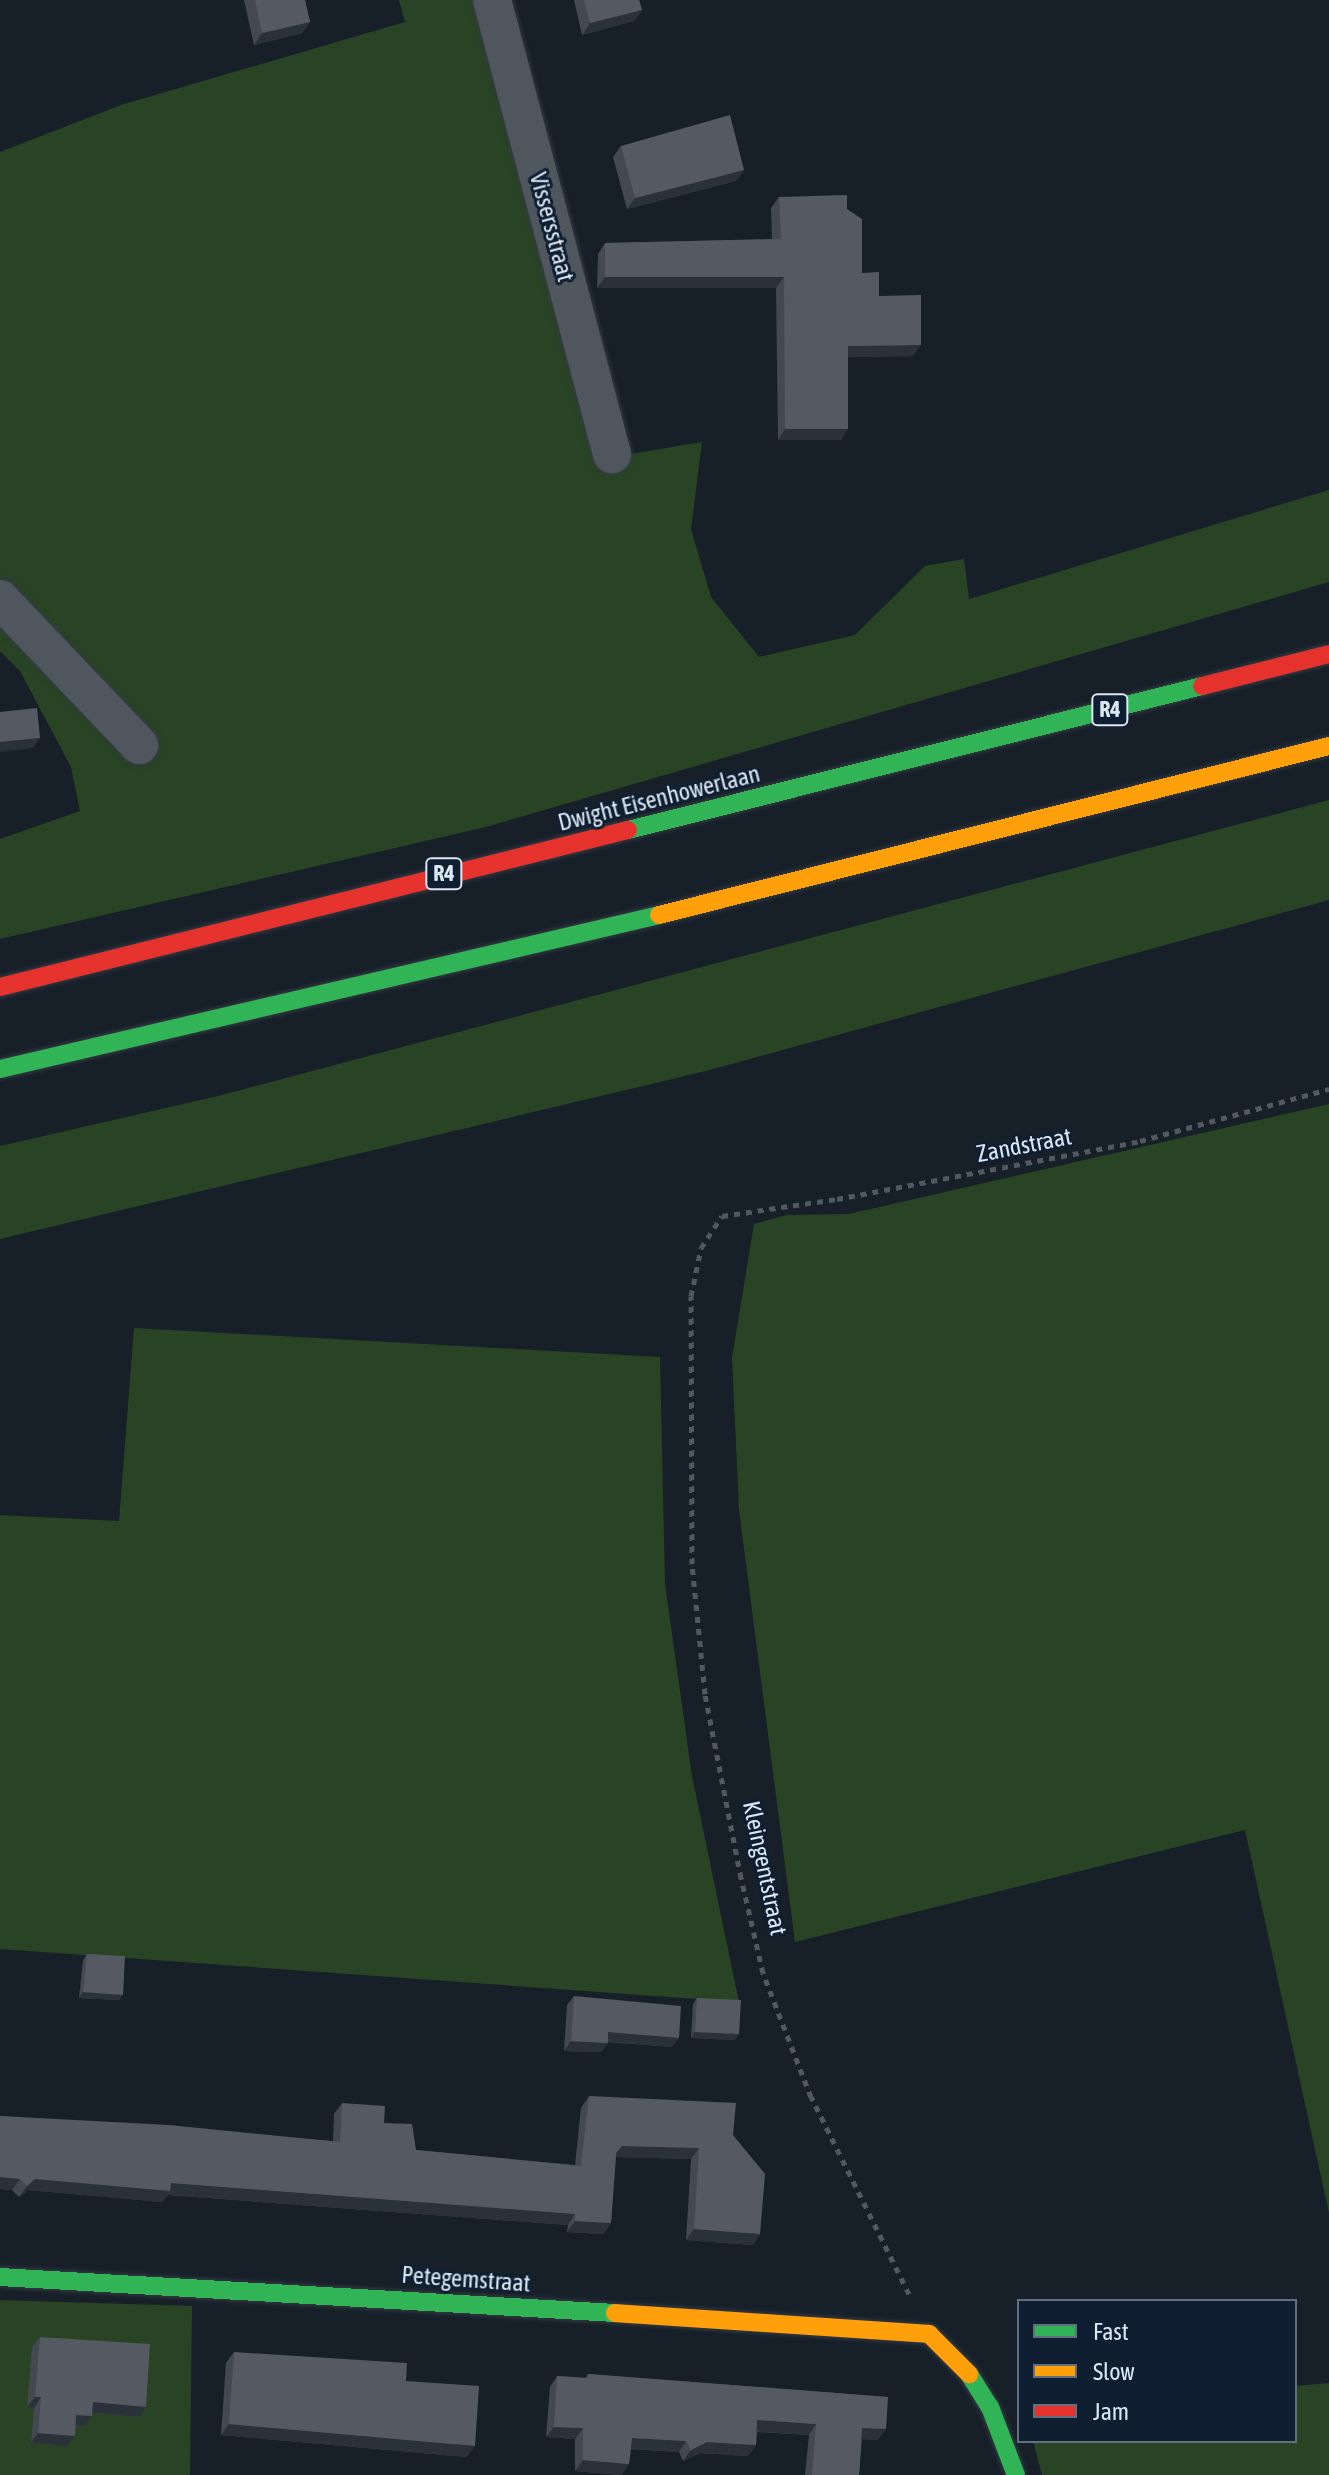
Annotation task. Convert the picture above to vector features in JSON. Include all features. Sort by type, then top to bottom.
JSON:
[{"type":"main road","name":"Dwight Eisenhowerlaan","points":[[0,987],[1329,654]]},
{"type":"main road","points":[[0,1069],[311,1000],[1329,746]]},
{"type":"main road","name":"Petegemstraat","points":[[0,2277],[146,2282],[929,2334]]},
{"type":"main road","points":[[929,2334],[961,2361],[976,2384],[1016,2475]]},
{"type":"street","name":"Vissersstraat","points":[[492,0],[612,454]]},
{"type":"street","points":[[0,599],[139,745]]},
{"type":"path","name":"Zandstraat","points":[[722,1216],[1140,1141],[1329,1089]]},
{"type":"path","name":"Kleingentstraat","points":[[722,1216],[701,1248],[691,1296],[692,1564],[705,1694],[763,1973],[811,2097],[929,2334]]},
{"type":"green space","points":[[399,0],[475,0],[595,460],[702,442],[691,529],[711,597],[759,657],[855,635],[925,566],[964,559],[969,599],[1329,490],[1329,582],[486,827],[0,939],[0,839],[80,811],[71,767],[20,671],[0,651],[0,152],[121,105],[405,22]]},
{"type":"green space","points":[[1329,800],[1329,900],[706,1071],[0,1239],[0,1146],[218,1096]]},
{"type":"green space","points":[[1329,1104],[1329,2213],[1245,1830],[795,1942],[739,1510],[732,1358],[754,1224],[787,1215],[849,1214]]},
{"type":"green space","points":[[134,1328],[660,1357],[665,1584],[692,1776],[739,2002],[0,1949],[0,1515],[119,1521]]},
{"type":"green space","points":[[0,2300],[192,2306],[190,2475],[0,2475]]},
{"type":"green space","points":[[1329,2383],[1329,2475],[1042,2475],[1034,2443],[1297,2443],[1297,2386]]},
{"type":"building","points":[[255,0],[305,0],[310,22],[262,33]]},
{"type":"building","points":[[584,0],[639,0],[642,10],[590,23]]},
{"type":"building","points":[[730,115],[744,170],[635,198],[621,146]]},
{"type":"building","points":[[847,195],[847,209],[862,219],[862,273],[879,272],[879,296],[921,295],[921,345],[848,346],[848,429],[785,429],[784,277],[605,277],[605,243],[781,239],[779,197]]},
{"type":"building","points":[[37,708],[40,738],[0,742],[0,712]]},
{"type":"building","points":[[87,1954],[125,1956],[123,1995],[83,1992]]},
{"type":"building","points":[[574,1996],[681,2006],[679,2038],[608,2032],[608,2043],[571,2041]]},
{"type":"building","points":[[697,1998],[741,2000],[739,2034],[695,2032]]},
{"type":"building","points":[[589,2096],[736,2103],[733,2135],[765,2174],[760,2234],[694,2229],[699,2148],[622,2146],[616,2153],[611,2223],[575,2221],[575,2214],[171,2183],[170,2191],[35,2179],[27,2186],[20,2179],[0,2177],[0,2116],[169,2125],[340,2142],[342,2103],[385,2106],[384,2123],[412,2124],[416,2150],[581,2166]]},
{"type":"building","points":[[40,2337],[150,2344],[146,2407],[93,2402],[92,2416],[76,2415],[75,2436],[38,2433],[41,2397],[35,2397]]},
{"type":"building","points":[[234,2352],[407,2363],[406,2381],[479,2386],[475,2446],[229,2424]]},
{"type":"building","points":[[588,2374],[888,2397],[886,2429],[862,2428],[859,2475],[812,2475],[816,2424],[757,2420],[756,2445],[707,2442],[691,2450],[686,2441],[632,2438],[629,2464],[583,2460],[583,2428],[554,2427],[557,2376],[588,2378]]},
{"type":"traffic: fast","points":[[628,830],[1202,686]]},
{"type":"traffic: fast","points":[[0,1069],[659,915]]},
{"type":"traffic: fast","points":[[0,2277],[615,2313]]},
{"type":"traffic: fast","points":[[969,2374],[990,2407],[1016,2475]]},
{"type":"traffic: slow","points":[[659,915],[1329,746]]},
{"type":"traffic: slow","points":[[615,2313],[929,2334],[969,2374]]},
{"type":"traffic: jam","points":[[1202,686],[1329,654]]},
{"type":"traffic: jam","points":[[0,987],[628,830]]}]
